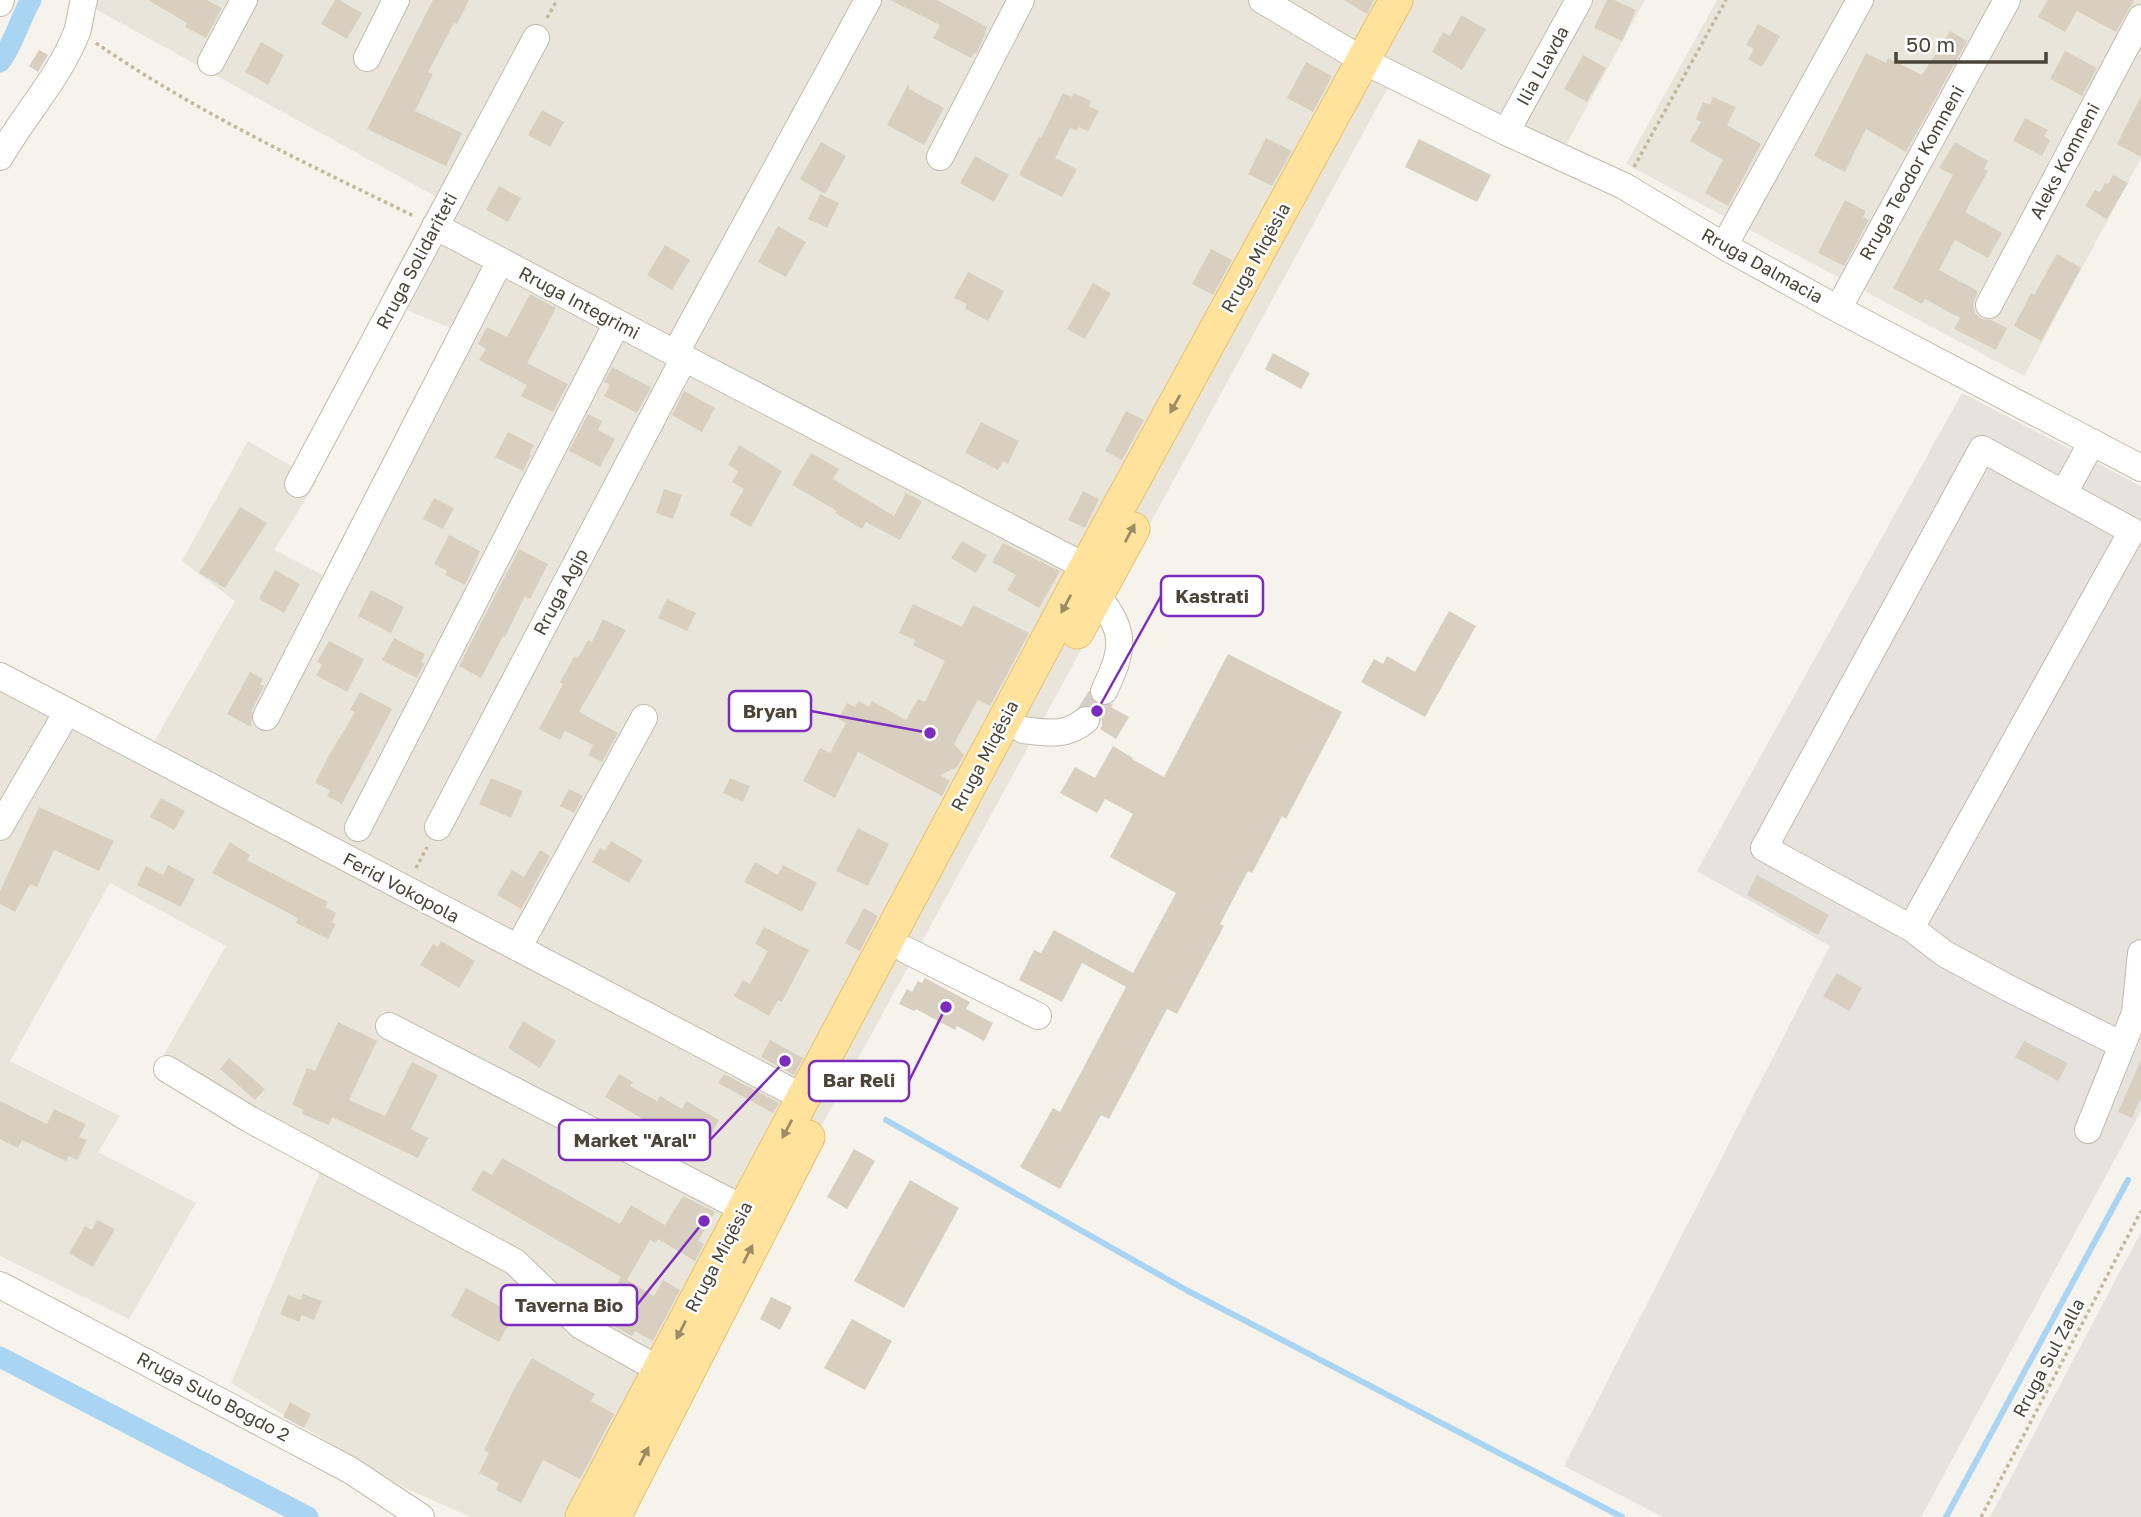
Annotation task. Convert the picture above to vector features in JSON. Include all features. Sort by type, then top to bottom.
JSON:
[{"type":"main road","name":"Rruga Miqësia","points":[[1373,65],[1396,0]]},
{"type":"main road","name":"Rruga Miqësia","points":[[582,1517],[804,1098],[1373,65],[1418,0]]},
{"type":"main road","name":"Rruga Miqësia","points":[[614,1517],[906,950],[1023,730],[1091,581]]},
{"type":"street","points":[[0,157],[49,85],[77,31],[84,0]]},
{"type":"street","points":[[211,62],[244,0]]},
{"type":"street","points":[[367,58],[396,0]]},
{"type":"street","name":"Rruga Agip","points":[[438,827],[680,356],[868,0]]},
{"type":"street","points":[[940,157],[1021,0]]},
{"type":"street","name":"Rruga Dalmacia","points":[[1262,0],[1373,65],[1506,132],[1624,186],[1724,246],[1838,309],[2141,468]]},
{"type":"street","name":"Ilia Llavda","points":[[1506,132],[1579,0]]},
{"type":"street","points":[[1724,246],[1860,0]]},
{"type":"street","name":"Rruga Teodor Komneni","points":[[1838,309],[2007,0]]},
{"type":"street","name":"Aleks Komneni","points":[[1989,305],[2141,18]]},
{"type":"street","name":"Rruga Solidariteti","points":[[298,484],[536,38]]},
{"type":"street","name":"Rruga Integrimi","points":[[435,226],[680,356],[1091,581]]},
{"type":"street","points":[[267,717],[500,261]]},
{"type":"street","points":[[358,828],[617,323]]},
{"type":"street","points":[[2064,493],[2092,442]]},
{"type":"street","points":[[1911,928],[2132,531],[1982,449],[1764,848],[1911,928],[1945,954],[2122,1045]]},
{"type":"street","points":[[1091,581],[1109,610],[1119,635],[1117,663],[1104,691]]},
{"type":"street","name":"Ferid Vokopola","points":[[0,676],[804,1098]]},
{"type":"street","points":[[0,827],[67,712]]},
{"type":"street","points":[[518,948],[644,718]]},
{"type":"street","points":[[1023,730],[1061,734],[1086,720]]},
{"type":"street","points":[[906,950],[1038,1016]]},
{"type":"street","points":[[2088,1130],[2135,1013],[2141,953]]},
{"type":"street","points":[[388,1026],[744,1209]]},
{"type":"street","points":[[167,1069],[249,1119],[515,1262],[581,1326],[660,1370]]},
{"type":"street","name":"Rruga Sulo Bogdo 2","points":[[0,1286],[350,1470],[421,1517]]},
{"type":"path","points":[[1624,186],[1726,0]]},
{"type":"path","points":[[77,31],[139,73],[250,136],[435,226]]},
{"type":"path","points":[[405,890],[438,827]]},
{"type":"path","name":"Rruga Sul Zalla","points":[[1981,1517],[2141,1212]]},
{"type":"shaded area","points":[[79,0],[1645,0],[1561,154],[1398,69],[608,1517],[470,1517],[401,1486],[231,1383],[322,1167],[156,1068],[226,946],[110,883],[10,1061],[120,1116],[98,1152],[196,1203],[129,1319],[0,1256],[0,667],[147,754],[235,601],[182,561],[248,441],[317,481],[274,550],[323,575],[450,328],[380,299],[435,196]]},
{"type":"shaded area","points":[[1717,0],[2141,0],[2141,158],[2024,376],[1626,164]]},
{"type":"shaded area","points":[[1962,393],[2141,486],[2141,1111],[1921,1517],[1663,1517],[1564,1466],[1830,946],[1697,871]]},
{"type":"shaded area","points":[[2141,1232],[2141,1517],[1990,1517]]},
{"type":"building","points":[[148,0],[207,0],[222,8],[206,38],[185,27],[187,23]]},
{"type":"building","points":[[335,0],[362,13],[347,39],[321,24]]},
{"type":"building","points":[[433,0],[469,0],[428,72],[433,74],[415,111],[462,133],[446,166],[367,129]]},
{"type":"building","points":[[890,0],[937,0],[987,27],[976,54],[971,58],[933,38],[940,25]]},
{"type":"building","points":[[1344,0],[1374,0],[1367,14]]},
{"type":"building","points":[[1607,0],[1614,0],[1636,10],[1622,41],[1594,28]]},
{"type":"building","points":[[2048,0],[2134,0],[2116,32],[2077,11],[2065,32],[2038,17]]},
{"type":"building","points":[[1461,15],[1486,29],[1462,70],[1432,52],[1443,32],[1450,36]]},
{"type":"building","points":[[1758,24],[1780,36],[1762,67],[1748,59],[1754,49],[1746,45]]},
{"type":"building","points":[[1950,31],[1967,41],[1906,152],[1866,129],[1845,172],[1814,156],[1866,53],[1886,63],[1888,58],[1922,75]]},
{"type":"building","points":[[261,42],[284,55],[268,85],[245,72]]},
{"type":"building","points":[[39,50],[48,55],[38,72],[29,66]]},
{"type":"building","points":[[2065,51],[2097,68],[2082,96],[2050,79]]},
{"type":"building","points":[[1583,55],[1606,68],[1587,102],[1564,89]]},
{"type":"building","points":[[1306,62],[1332,76],[1313,112],[1287,98]]},
{"type":"building","points":[[909,83],[909,89],[944,108],[924,145],[887,125]]},
{"type":"building","points":[[1063,93],[1072,97],[1074,93],[1091,101],[1089,106],[1099,111],[1088,131],[1079,127],[1077,131],[1070,128],[1055,158],[1077,169],[1062,197],[1019,175]]},
{"type":"building","points":[[2141,96],[2141,157],[2117,144]]},
{"type":"building","points":[[1713,97],[1736,107],[1727,125],[1761,144],[1728,206],[1705,193],[1723,160],[1690,141],[1701,122],[1696,119],[1703,102],[1710,105]]},
{"type":"building","points":[[542,110],[564,122],[550,147],[528,135]]},
{"type":"building","points":[[2025,118],[2048,130],[2044,136],[2050,140],[2042,156],[2013,141]]},
{"type":"building","points":[[1266,138],[1292,151],[1272,186],[1248,174]]},
{"type":"building","points":[[1419,139],[1491,175],[1477,202],[1405,167]]},
{"type":"building","points":[[821,142],[846,156],[825,194],[800,179]]},
{"type":"building","points":[[1955,142],[1988,161],[1984,169],[1988,171],[1965,212],[2002,233],[1988,258],[1955,240],[1939,270],[1978,291],[1973,305],[1975,313],[1982,319],[1991,320],[2007,328],[1996,350],[1954,329],[1960,318],[1925,299],[1922,304],[1893,288],[1953,175],[1939,168]]},
{"type":"building","points":[[975,156],[1009,175],[994,202],[960,183]]},
{"type":"building","points":[[2113,175],[2128,183],[2107,219],[2085,206],[2095,190],[2100,192]]},
{"type":"building","points":[[499,186],[521,198],[508,222],[486,210]]},
{"type":"building","points":[[820,194],[839,203],[827,228],[808,219]]},
{"type":"building","points":[[1845,200],[1866,211],[1863,217],[1869,220],[1844,266],[1818,253]]},
{"type":"building","points":[[778,226],[806,242],[786,277],[758,262]]},
{"type":"building","points":[[665,245],[690,260],[672,290],[647,275]]},
{"type":"building","points":[[1211,249],[1232,260],[1213,295],[1192,284]]},
{"type":"building","points":[[2057,254],[2081,268],[2041,341],[2014,326],[2031,293],[2034,295]]},
{"type":"building","points":[[968,272],[1004,291],[988,321],[965,309],[967,304],[954,298]]},
{"type":"building","points":[[1093,283],[1111,293],[1085,339],[1067,329]]},
{"type":"building","points":[[530,294],[556,308],[527,363],[568,384],[553,412],[521,396],[527,385],[479,360],[486,349],[478,344],[487,327],[507,337]]},
{"type":"building","points":[[1273,353],[1310,373],[1301,389],[1265,369]]},
{"type":"building","points":[[612,367],[651,387],[637,413],[604,396],[610,385],[604,382]]},
{"type":"building","points":[[684,391],[715,408],[702,432],[672,415]]},
{"type":"building","points":[[1126,411],[1144,420],[1122,460],[1105,451]]},
{"type":"building","points":[[588,414],[602,421],[598,430],[615,439],[600,467],[569,451]]},
{"type":"building","points":[[981,422],[1019,441],[1008,464],[1003,461],[998,470],[965,453]]},
{"type":"building","points":[[508,432],[534,445],[523,471],[495,457]]},
{"type":"building","points":[[739,445],[782,471],[751,527],[729,515],[744,489],[732,482],[738,471],[728,465]]},
{"type":"building","points":[[811,453],[839,469],[833,479],[894,516],[906,493],[922,501],[900,540],[866,522],[862,529],[792,485]]},
{"type":"building","points":[[664,489],[682,495],[673,519],[656,513]]},
{"type":"building","points":[[1083,491],[1099,499],[1085,528],[1068,520]]},
{"type":"building","points":[[434,498],[454,508],[443,529],[423,519]]},
{"type":"building","points":[[240,507],[267,523],[225,588],[199,573]]},
{"type":"building","points":[[449,535],[480,551],[465,585],[445,575],[447,571],[434,564]]},
{"type":"building","points":[[962,541],[987,555],[976,573],[951,558]]},
{"type":"building","points":[[1003,543],[1060,571],[1039,608],[1007,590],[1016,575],[992,562]]},
{"type":"building","points":[[519,549],[548,564],[530,599],[525,596],[481,678],[459,666]]},
{"type":"building","points":[[275,570],[300,584],[284,613],[259,599]]},
{"type":"building","points":[[371,590],[404,607],[391,633],[358,616]]},
{"type":"building","points":[[667,599],[696,613],[687,631],[658,618]]},
{"type":"building","points":[[913,604],[962,627],[973,605],[1029,633],[990,706],[978,700],[954,744],[964,755],[957,767],[940,775],[950,781],[942,796],[858,752],[835,798],[803,781],[820,748],[830,753],[846,723],[838,719],[847,703],[855,707],[859,701],[869,707],[872,701],[906,720],[918,699],[925,702],[945,661],[913,645],[915,640],[899,633]]},
{"type":"building","points":[[1449,611],[1476,626],[1425,717],[1361,682],[1374,659],[1383,664],[1387,656],[1415,672]]},
{"type":"building","points":[[603,619],[626,630],[579,712],[618,733],[602,762],[588,755],[593,745],[565,731],[560,740],[539,729],[574,657],[578,658],[588,640],[592,642]]},
{"type":"building","points":[[394,638],[425,654],[421,662],[425,663],[417,678],[382,660]]},
{"type":"building","points":[[329,641],[364,659],[347,692],[316,675],[322,665],[317,662]]},
{"type":"building","points":[[1228,654],[1342,712],[1286,819],[1282,816],[1252,873],[1248,871],[1220,924],[1224,926],[1177,1014],[1167,1009],[1109,1119],[1101,1115],[1060,1189],[1020,1167],[1053,1108],[1060,1112],[1126,987],[1082,963],[1062,1002],[1019,980],[1034,950],[1041,953],[1054,930],[1133,973],[1176,893],[1110,857],[1133,814],[1105,799],[1097,813],[1060,793],[1075,767],[1095,778],[1113,746],[1164,777]]},
{"type":"building","points":[[250,672],[263,679],[260,684],[264,686],[252,710],[251,727],[227,714]]},
{"type":"building","points":[[360,692],[392,709],[342,804],[327,796],[330,790],[315,783],[355,712],[350,710]]},
{"type":"building","points":[[1092,701],[1105,707],[1114,703],[1111,707],[1129,717],[1116,739],[1100,729],[1102,718],[1098,710],[1089,705]]},
{"type":"building","points":[[491,778],[523,791],[511,818],[479,804]]},
{"type":"building","points":[[730,778],[750,786],[743,802],[723,793]]},
{"type":"building","points":[[569,789],[583,796],[574,813],[560,806]]},
{"type":"building","points":[[161,798],[185,811],[174,830],[150,817]]},
{"type":"building","points":[[39,807],[114,841],[99,871],[54,850],[37,887],[30,884],[15,912],[0,904],[0,891]]},
{"type":"building","points":[[858,828],[889,844],[868,886],[836,871]]},
{"type":"building","points":[[611,841],[643,860],[629,883],[592,862],[600,848],[605,851]]},
{"type":"building","points":[[230,842],[250,855],[247,860],[328,902],[325,907],[336,913],[332,922],[336,924],[328,939],[296,923],[298,918],[212,873]]},
{"type":"building","points":[[540,850],[550,856],[521,909],[497,895],[512,870],[524,877]]},
{"type":"building","points":[[755,862],[778,875],[783,865],[817,883],[802,912],[744,882]]},
{"type":"building","points":[[168,865],[195,879],[181,907],[137,885],[146,866],[163,875]]},
{"type":"building","points":[[1757,875],[1829,915],[1818,935],[1747,895]]},
{"type":"building","points":[[864,908],[878,916],[860,951],[845,943]]},
{"type":"building","points":[[764,927],[809,950],[782,1002],[778,1000],[769,1016],[734,996],[743,980],[750,984],[768,951],[755,944]]},
{"type":"building","points":[[441,941],[475,961],[459,988],[420,965],[433,944],[438,947]]},
{"type":"building","points":[[1837,973],[1862,988],[1849,1011],[1823,996]]},
{"type":"building","points":[[925,978],[970,1002],[966,1009],[993,1023],[984,1041],[957,1026],[955,1030],[916,1009],[914,1011],[899,1004],[907,989],[912,992],[918,981],[922,983]]},
{"type":"building","points":[[523,1021],[556,1041],[540,1068],[508,1048]]},
{"type":"building","points":[[338,1022],[377,1041],[349,1100],[385,1116],[412,1062],[438,1075],[411,1129],[428,1138],[418,1158],[332,1117],[329,1125],[302,1114],[304,1110],[292,1105],[307,1068],[315,1071]]},
{"type":"building","points":[[770,1040],[803,1058],[794,1075],[761,1057]]},
{"type":"building","points":[[2024,1041],[2068,1063],[2058,1081],[2015,1057]]},
{"type":"building","points":[[229,1058],[265,1089],[255,1100],[220,1069]]},
{"type":"building","points":[[2141,1060],[2141,1098],[2132,1118],[2118,1112]]},
{"type":"building","points":[[619,1074],[633,1082],[630,1086],[657,1101],[660,1096],[682,1109],[686,1101],[719,1120],[703,1149],[661,1127],[660,1129],[605,1097]]},
{"type":"building","points":[[724,1074],[779,1103],[773,1113],[718,1083]]},
{"type":"building","points":[[0,1101],[47,1124],[54,1109],[86,1124],[79,1137],[87,1140],[77,1160],[69,1156],[66,1161],[22,1140],[18,1148],[0,1139]]},
{"type":"building","points":[[854,1149],[875,1161],[847,1209],[827,1197]]},
{"type":"building","points":[[502,1158],[620,1224],[631,1205],[665,1225],[683,1196],[715,1212],[698,1241],[704,1244],[695,1261],[658,1239],[656,1243],[650,1240],[627,1280],[654,1296],[663,1280],[680,1290],[653,1341],[635,1331],[632,1336],[614,1326],[617,1321],[601,1312],[621,1277],[471,1190],[483,1170],[492,1175]]},
{"type":"building","points":[[910,1180],[959,1208],[904,1308],[854,1281]]},
{"type":"building","points":[[97,1220],[115,1229],[93,1267],[69,1253],[85,1226],[92,1230]]},
{"type":"building","points":[[466,1288],[514,1314],[499,1342],[451,1316]]},
{"type":"building","points":[[303,1294],[322,1301],[314,1320],[302,1315],[299,1322],[280,1314],[288,1295],[301,1300]]},
{"type":"building","points":[[771,1297],[792,1307],[780,1330],[760,1319]]},
{"type":"building","points":[[852,1319],[892,1341],[865,1390],[824,1368]]},
{"type":"building","points":[[532,1358],[595,1394],[591,1401],[614,1414],[580,1479],[543,1460],[521,1503],[496,1490],[499,1483],[479,1473],[489,1453],[484,1450]]},
{"type":"building","points":[[290,1402],[311,1414],[304,1428],[283,1417]]},
{"type":"waterway","points":[[0,62],[31,0]]},
{"type":"waterway","points":[[886,1120],[1188,1291],[1622,1517]]},
{"type":"waterway","points":[[1946,1517],[2128,1180]]},
{"type":"waterway","points":[[0,1357],[308,1517]]},
{"type":"tunnel","points":[[1086,720],[1104,691]]},
{"type":"place","name":"Kastrati","points":[[1097,711]]},
{"type":"place","name":"Bryan","points":[[930,733]]},
{"type":"place","name":"Bar Reli","points":[[946,1007]]},
{"type":"place","name":"Market \"Aral\"","points":[[785,1061]]},
{"type":"place","name":"Taverna Bio","points":[[704,1221]]}]
